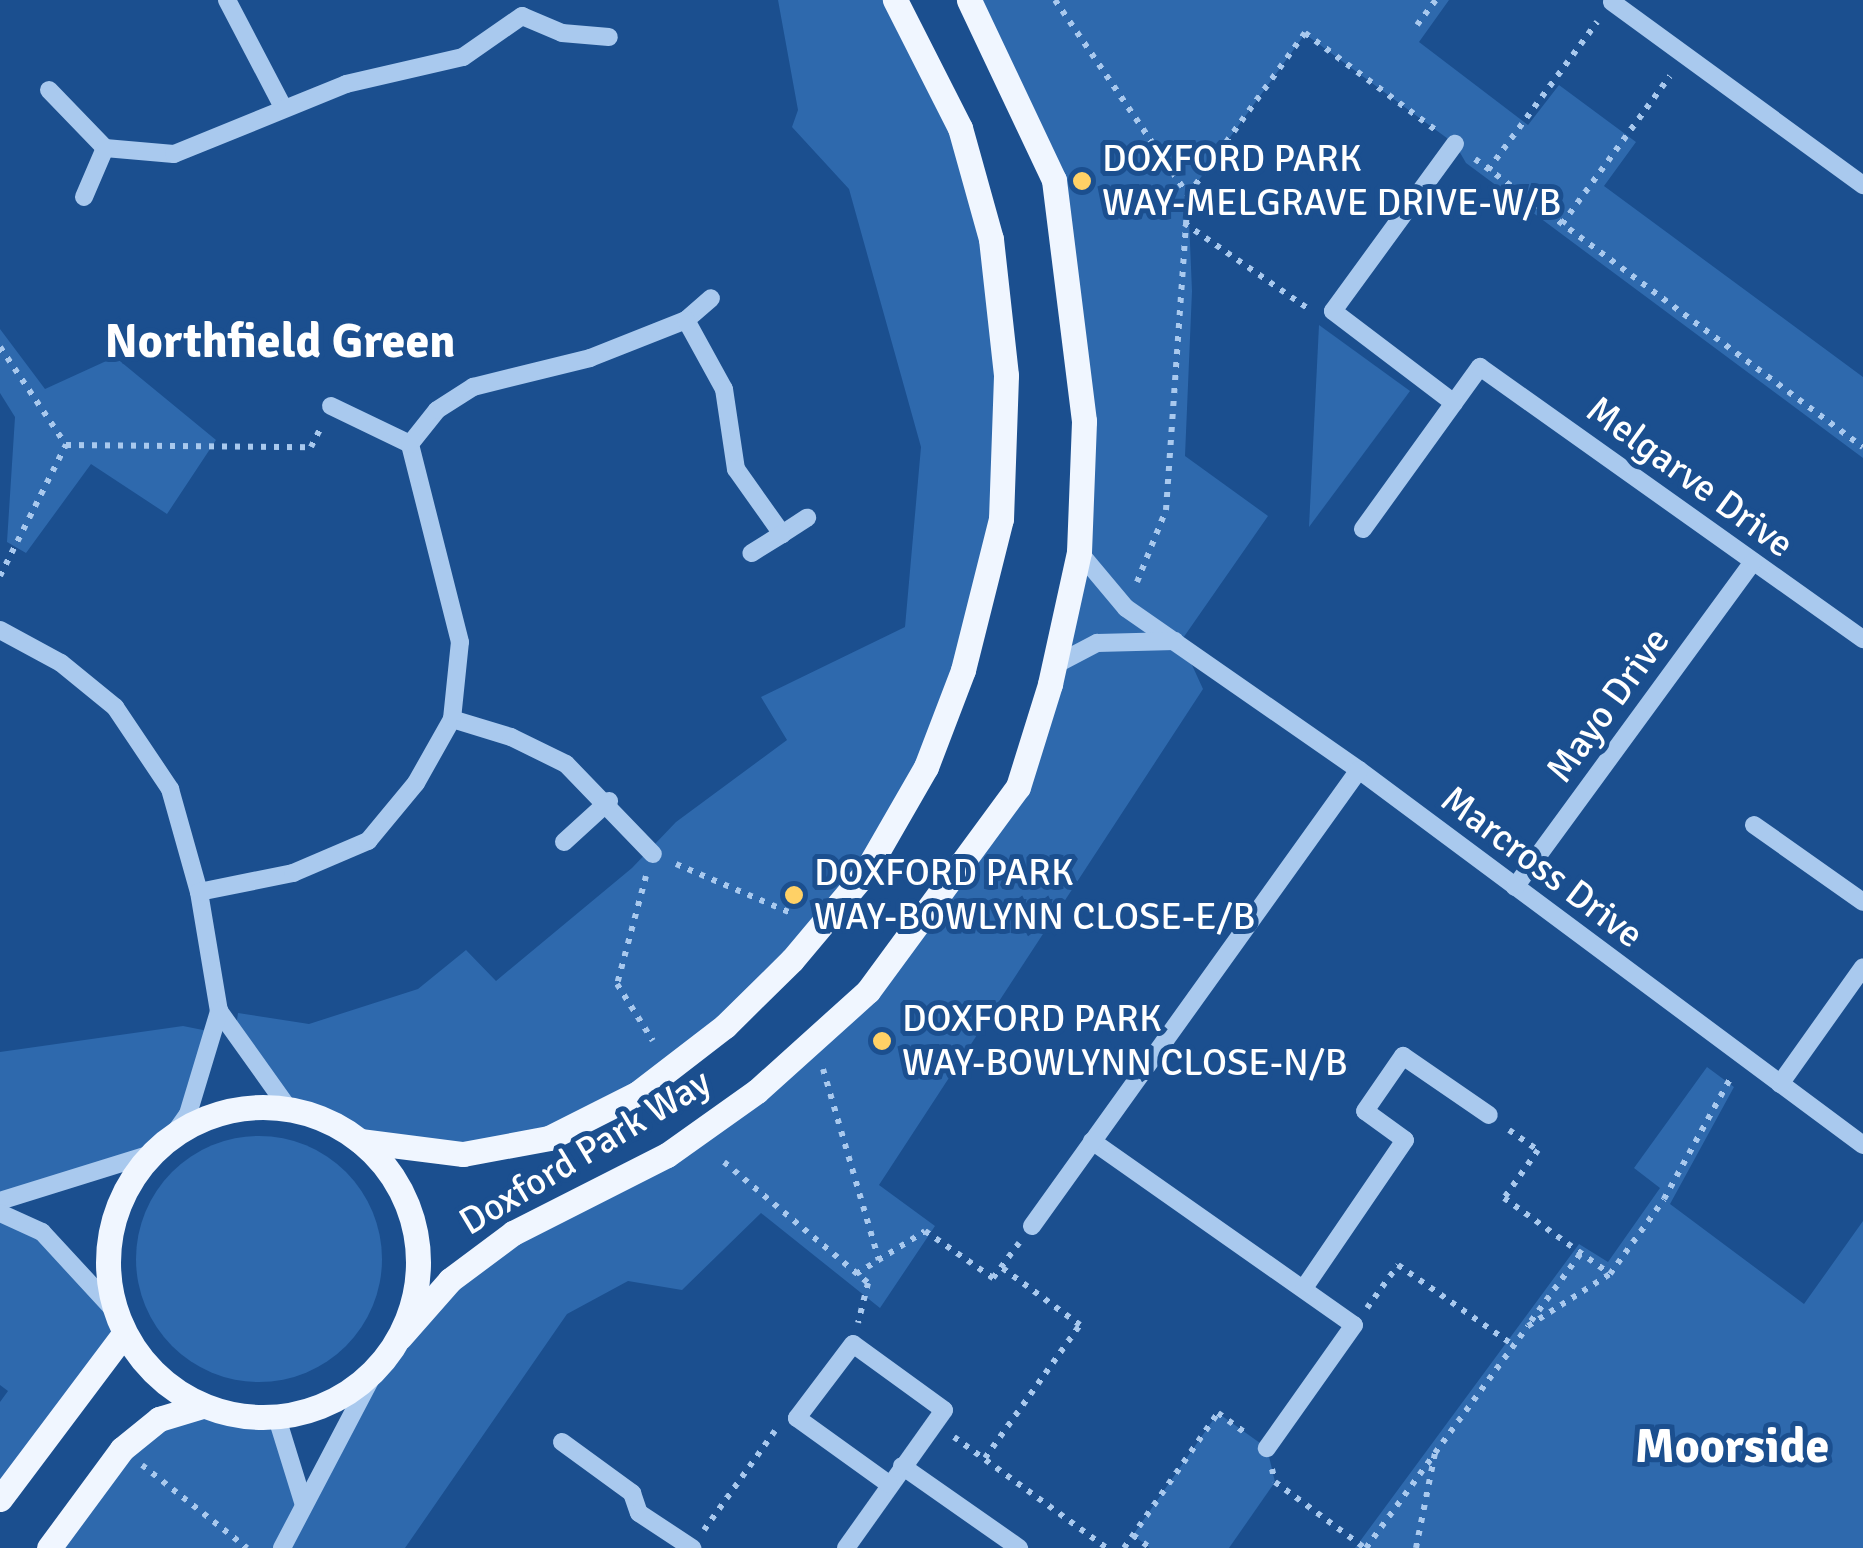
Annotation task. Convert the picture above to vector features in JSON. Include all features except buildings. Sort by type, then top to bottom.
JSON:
[{"type":"main road","name":"Doxford Park Way","points":[[360,1141],[463,1154],[549,1138],[638,1093],[725,1026],[821,926],[865,873],[926,767],[963,670],[1000,519],[1006,375],[991,239],[960,128],[895,0]]},
{"type":"main road","name":"Doxford Park Way","points":[[400,1337],[418,1270],[411,1214],[391,1174],[360,1141],[325,1120],[288,1109],[246,1107],[174,1134],[151,1154],[120,1198],[106,1262],[120,1322],[152,1372],[202,1406],[232,1416],[278,1418],[326,1405],[375,1371],[450,1280],[513,1233],[667,1155],[814,1040],[868,992],[1018,787],[1054,666],[1079,552],[1084,421],[1054,180],[969,0]]},
{"type":"main road","points":[[0,1499],[120,1322]]},
{"type":"main road","points":[[49,1548],[122,1449],[159,1419],[202,1406]]},
{"type":"street","points":[[227,0],[283,107]]},
{"type":"street","points":[[1612,2],[1863,184]]},
{"type":"street","points":[[49,90],[105,148],[174,154],[246,130],[283,107],[463,56],[521,8],[562,33],[608,38]]},
{"type":"street","points":[[1363,529],[1454,403],[1333,311],[1455,144]]},
{"type":"street","points":[[84,197],[105,148]]},
{"type":"street","points":[[410,444],[437,410],[473,387],[590,358],[686,320],[712,298]]},
{"type":"street","points":[[686,320],[724,389],[736,469],[782,534]]},
{"type":"street","name":"Melgarve Drive","points":[[1454,403],[1480,367],[1863,640]]},
{"type":"street","points":[[331,406],[410,444]]},
{"type":"street","points":[[199,892],[293,873],[368,841],[416,783],[452,719],[460,642],[410,444]]},
{"type":"street","points":[[751,554],[807,518]]},
{"type":"street","name":"Marcross Drive","points":[[1079,552],[1126,608],[1359,770],[1863,1145]]},
{"type":"street","name":"Mayo Drive","points":[[1514,887],[1753,562]]},
{"type":"street","points":[[0,630],[60,663],[115,707],[170,789],[199,892],[219,1010],[288,1109]]},
{"type":"street","points":[[1054,666],[1097,643],[1180,642]]},
{"type":"street","points":[[452,719],[512,737],[566,764],[608,802],[653,854]]},
{"type":"street","points":[[1032,1226],[1359,770]]},
{"type":"street","points":[[564,842],[608,802]]},
{"type":"street","points":[[1754,825],[1863,902]]},
{"type":"street","points":[[1780,1084],[1863,967]]},
{"type":"street","points":[[174,1134],[188,1114],[219,1010]]},
{"type":"street","points":[[1304,1288],[1405,1140],[1365,1111],[1403,1056],[1489,1115]]},
{"type":"street","points":[[1092,1141],[1354,1325],[1267,1448]]},
{"type":"street","points":[[0,1202],[151,1154]]},
{"type":"street","points":[[0,1213],[42,1232],[120,1322]]},
{"type":"street","points":[[846,1548],[939,1416],[852,1344],[797,1418],[889,1484]]},
{"type":"street","points":[[282,1548],[375,1371]]},
{"type":"street","points":[[278,1418],[304,1505]]},
{"type":"street","points":[[562,1442],[632,1494],[639,1513],[681,1545]]},
{"type":"street","points":[[902,1466],[1018,1548]]},
{"type":"path","points":[[1055,0],[1188,194]]},
{"type":"path","points":[[1417,25],[1436,0]]},
{"type":"path","points":[[1488,170],[1612,2]]},
{"type":"path","points":[[1131,597],[1166,510],[1183,222],[1188,194],[1305,33],[1863,447]]},
{"type":"path","points":[[1562,224],[1685,55]]},
{"type":"path","points":[[1183,222],[1309,310],[1333,311]]},
{"type":"path","points":[[0,347],[66,444]]},
{"type":"path","points":[[66,444],[310,447],[331,406]]},
{"type":"path","points":[[0,576],[66,444]]},
{"type":"path","points":[[653,1040],[617,984],[653,854],[821,926]]},
{"type":"path","points":[[814,1040],[879,1260]]},
{"type":"path","points":[[1528,1326],[1610,1274],[1664,1199],[1742,1057]]},
{"type":"path","points":[[1489,1115],[1538,1150],[1504,1198],[1610,1274]]},
{"type":"path","points":[[724,1162],[868,1284],[852,1344]]},
{"type":"path","points":[[856,1274],[925,1231],[994,1278],[1032,1226]]},
{"type":"path","points":[[1124,1548],[1218,1413],[1267,1448],[1275,1482],[1365,1548],[1581,1253]]},
{"type":"path","points":[[1354,1325],[1398,1265],[1513,1345]]},
{"type":"path","points":[[985,1458],[1080,1325],[1001,1267]]},
{"type":"path","points":[[939,1416],[985,1458],[1107,1548]]},
{"type":"path","points":[[681,1545],[783,1420],[797,1418]]},
{"type":"path","points":[[122,1449],[247,1548]]},
{"type":"path","points":[[1416,1548],[1418,1513],[1435,1453]]},
{"type":"path","points":[[1133,1536],[1150,1548]]},
{"type":"shaded area","points":[[778,0],[895,0],[911,26],[991,239],[1001,519],[963,670],[865,873],[725,1026],[549,1138],[463,1154],[360,1141],[325,1120],[289,1109],[235,1033],[238,1013],[309,1024],[418,989],[466,950],[496,981],[632,868],[676,822],[787,740],[761,697],[905,627],[921,447],[849,189],[792,127],[798,110]]},
{"type":"shaded area","points":[[969,0],[1449,0],[1419,42],[1528,125],[1559,85],[1636,142],[1604,186],[1863,377],[1863,458],[1466,163],[1455,144],[1305,34],[1188,195],[1192,291],[1185,456],[1268,516],[1181,641],[1203,689],[879,1185],[935,1226],[880,1308],[761,1213],[682,1290],[628,1281],[567,1314],[405,1548],[49,1548],[122,1449],[202,1406],[232,1416],[277,1418],[304,1503],[375,1371],[450,1280],[667,1155],[868,991],[1018,787],[1050,684],[1084,421],[1054,180]]},
{"type":"shaded area","points":[[1319,325],[1410,391],[1309,527]]},
{"type":"shaded area","points":[[0,329],[45,389],[115,357],[216,440],[167,514],[91,464],[26,553],[7,542],[15,417],[0,393]]},
{"type":"shaded area","points":[[183,1026],[213,1032],[174,1134],[151,1154],[0,1201],[0,1052]]},
{"type":"shaded area","points":[[1707,1067],[1734,1087],[1670,1204],[1804,1304],[1863,1221],[1863,1548],[1355,1548],[1579,1244],[1608,1262],[1660,1188],[1634,1168]]},
{"type":"shaded area","points":[[259,1136],[306,1145],[328,1156],[346,1172],[362,1190],[373,1212],[382,1259],[373,1306],[362,1328],[346,1346],[328,1362],[306,1373],[259,1382],[212,1373],[190,1362],[172,1346],[156,1328],[145,1306],[136,1259],[145,1212],[156,1190],[172,1172],[190,1156],[212,1145]]},
{"type":"shaded area","points":[[0,1213],[42,1232],[115,1311],[124,1334],[0,1505],[0,1402],[8,1391],[0,1385]]},
{"type":"shaded area","points":[[1218,1413],[1267,1448],[1275,1482],[1229,1548],[1150,1548],[1133,1535]]},
{"type":"place","name":"DOXFORD PARK WAY-MELGRAVE DRIVE-W/B","points":[[1082,181]]},
{"type":"place","name":"DOXFORD PARK WAY-BOWLYNN CLOSE-E/B","points":[[794,895]]},
{"type":"place","name":"DOXFORD PARK WAY-BOWLYNN CLOSE-N/B","points":[[882,1041]]},
{"type":"district","name":"Northfield Green","points":[[280,342]]},
{"type":"district","name":"Moorside","points":[[1732,1447]]}]
